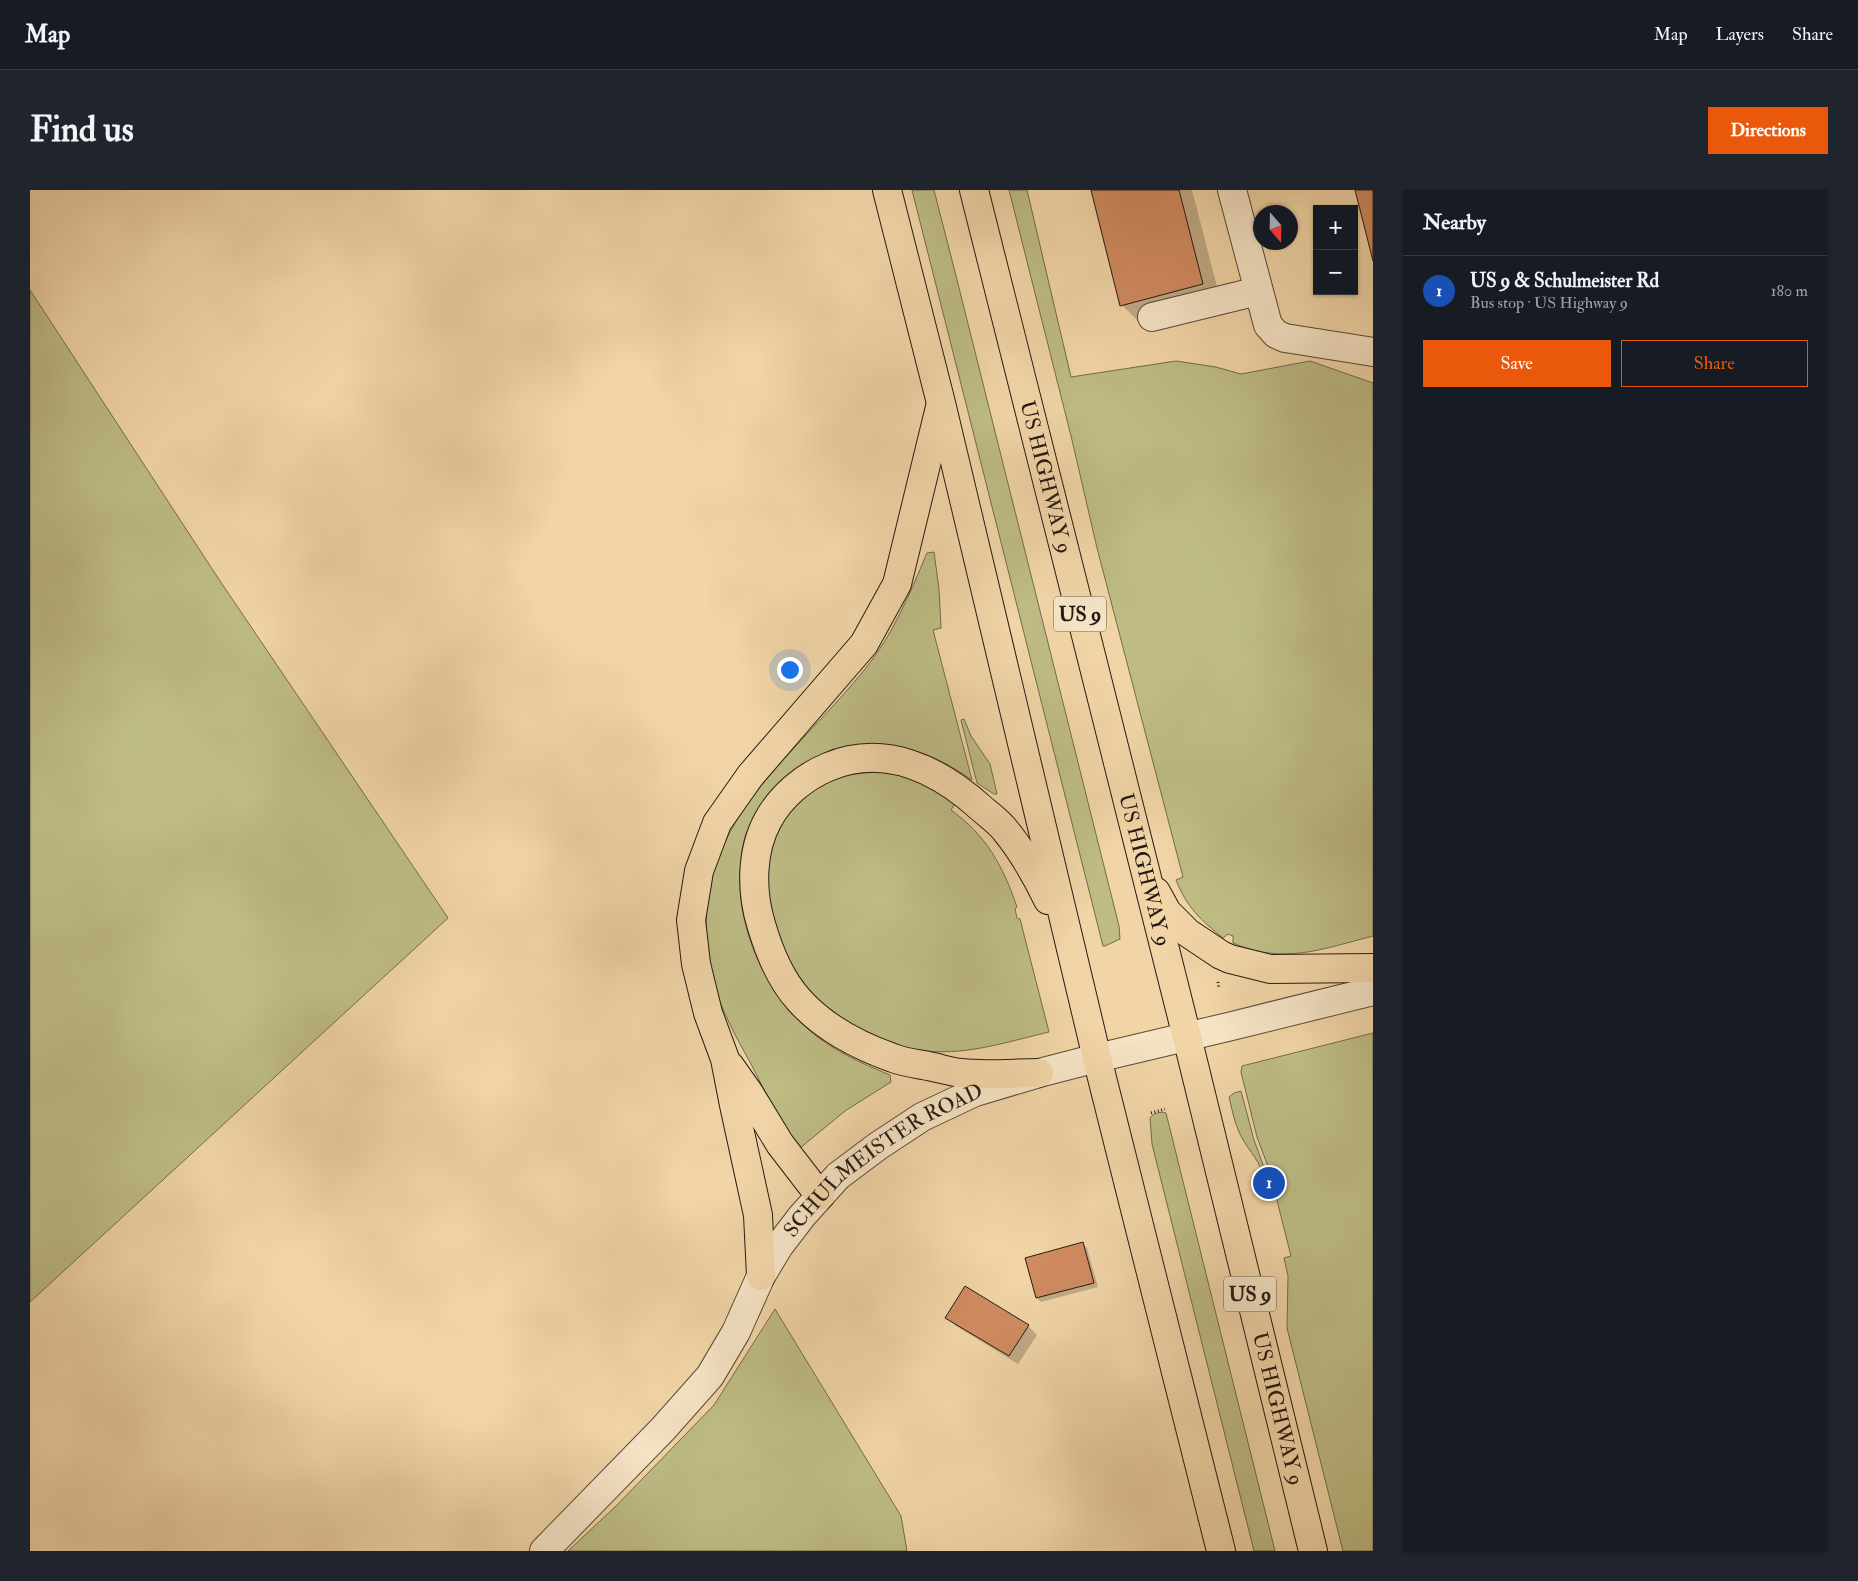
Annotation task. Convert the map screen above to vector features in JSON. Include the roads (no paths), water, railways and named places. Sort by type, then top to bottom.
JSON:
[{"type":"highway","points":[[887,190],[941,403],[1097,1058],[1221,1551]]},
{"type":"highway","name":"US HIGHWAY 9","points":[[974,190],[1147,876],[1313,1551]]},
{"type":"highway","points":[[761,1276],[758,1215],[725,1059],[708,1013],[696,964],[691,920],[699,871],[717,823],[750,776],[864,644],[897,584],[941,403]]},
{"type":"highway","points":[[1039,1073],[961,1073],[894,1059],[837,1033],[800,1001],[779,972],[767,944],[758,914],[754,884],[755,862],[759,842],[768,820],[780,802],[798,784],[818,771],[844,760],[873,758],[898,760],[924,768],[962,790],[1004,828],[1032,868],[1070,946]]},
{"type":"highway","points":[[1147,876],[1167,912],[1188,933],[1230,959],[1270,969],[1373,968]]},
{"type":"highway","points":[[725,1059],[749,1092],[780,1144],[820,1196]]},
{"type":"street","points":[[1232,190],[1268,325],[1276,334],[1297,341],[1373,352]]},
{"type":"street","points":[[1152,317],[1258,291]]},
{"type":"street","name":"SCHULMEISTER ROAD","points":[[544,1551],[663,1429],[710,1376],[736,1332],[761,1276],[779,1246],[820,1196],[838,1176],[853,1164],[922,1117],[975,1092],[1039,1073],[1373,991]]},
{"type":"place","name":"US 9 & Schulmeister Rd","points":[[1269,1183]]}]
